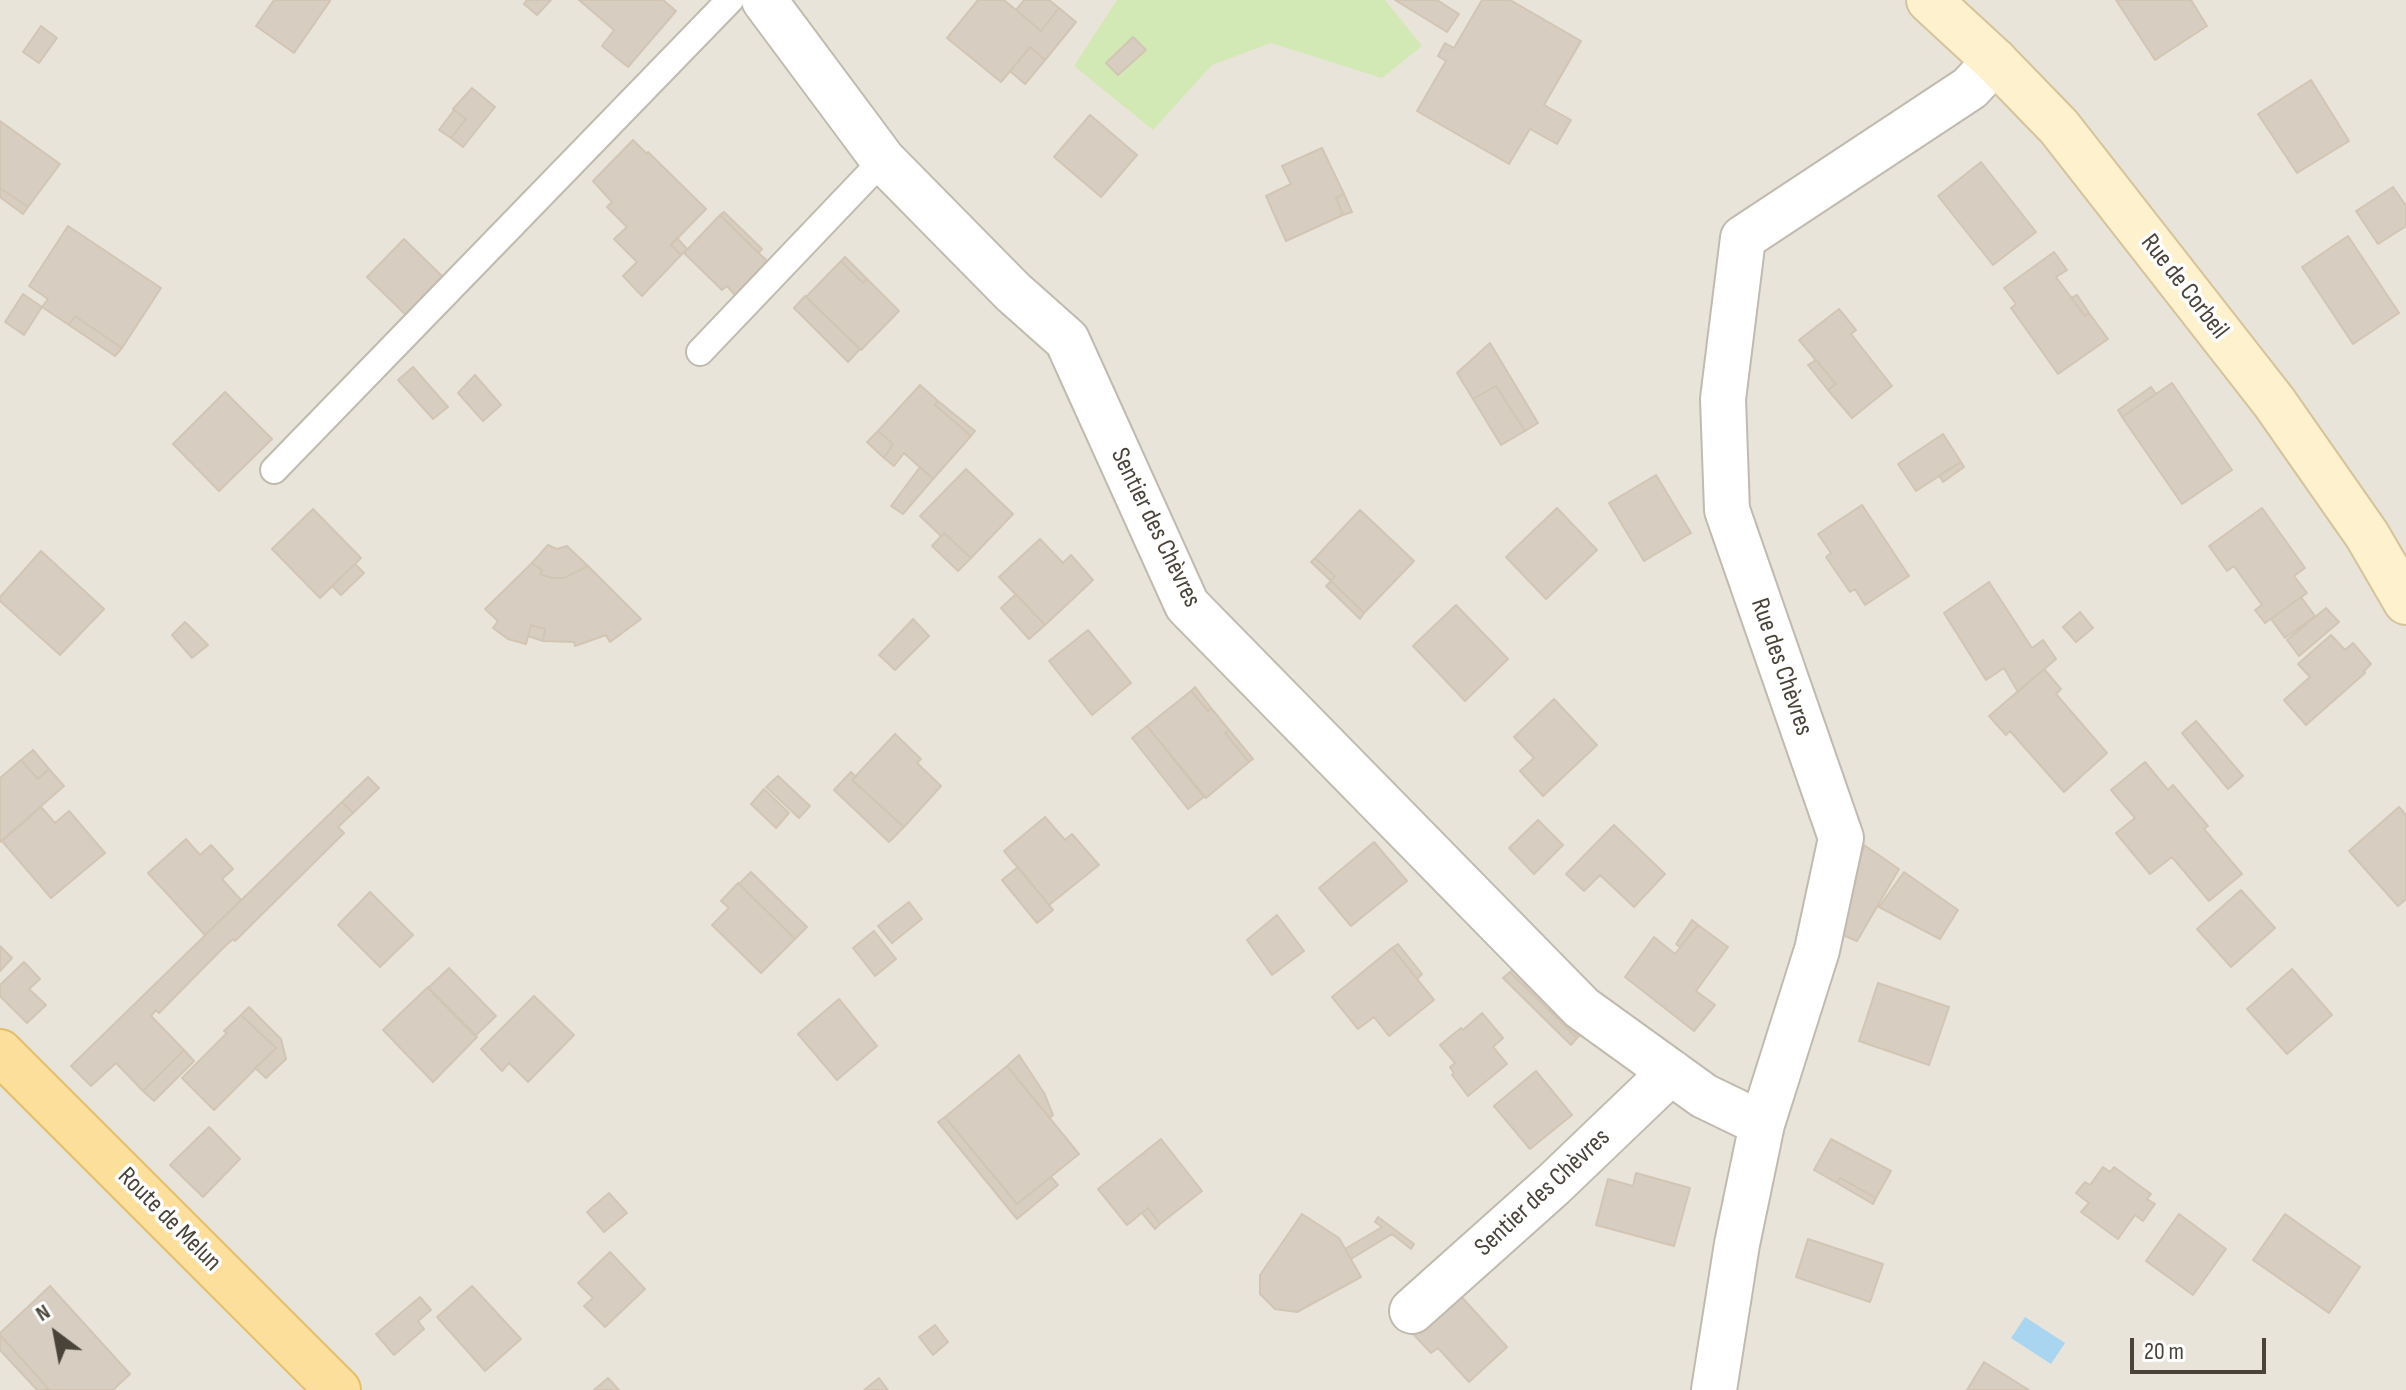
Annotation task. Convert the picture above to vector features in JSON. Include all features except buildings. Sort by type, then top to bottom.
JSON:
[{"type":"main road","name":"Route de Melun","points":[[0,1052],[338,1390]]},
{"type":"street","name":"Rue de Corbeil","points":[[1929,0],[1995,61],[2059,127],[2274,402],[2367,535],[2406,602]]},
{"type":"street","name":"Sentier des Chèvres","points":[[754,1],[883,160],[1013,292],[1067,340],[1187,605],[1582,1008],[1704,1096],[1762,1124]]},
{"type":"street","name":"Rue des Chèvres","points":[[1714,1390],[1737,1244],[1762,1124],[1817,950],[1841,838],[1727,510],[1723,399],[1743,238],[1970,88],[1995,61]]},
{"type":"street","name":"Sentier des Chèvres","points":[[1412,1311],[1553,1185],[1671,1072]]},
{"type":"lane","points":[[274,470],[754,1]]},
{"type":"lane","points":[[700,352],[883,160]]},
{"type":"shaded area","points":[[0,0],[2406,0],[2406,1390],[0,1390]]},
{"type":"green space","points":[[1117,0],[1385,0],[1422,46],[1382,78],[1271,43],[1212,65],[1153,130],[1074,66]]},
{"type":"water","points":[[2025,1317],[2065,1343],[2051,1364],[2011,1338]]}]
